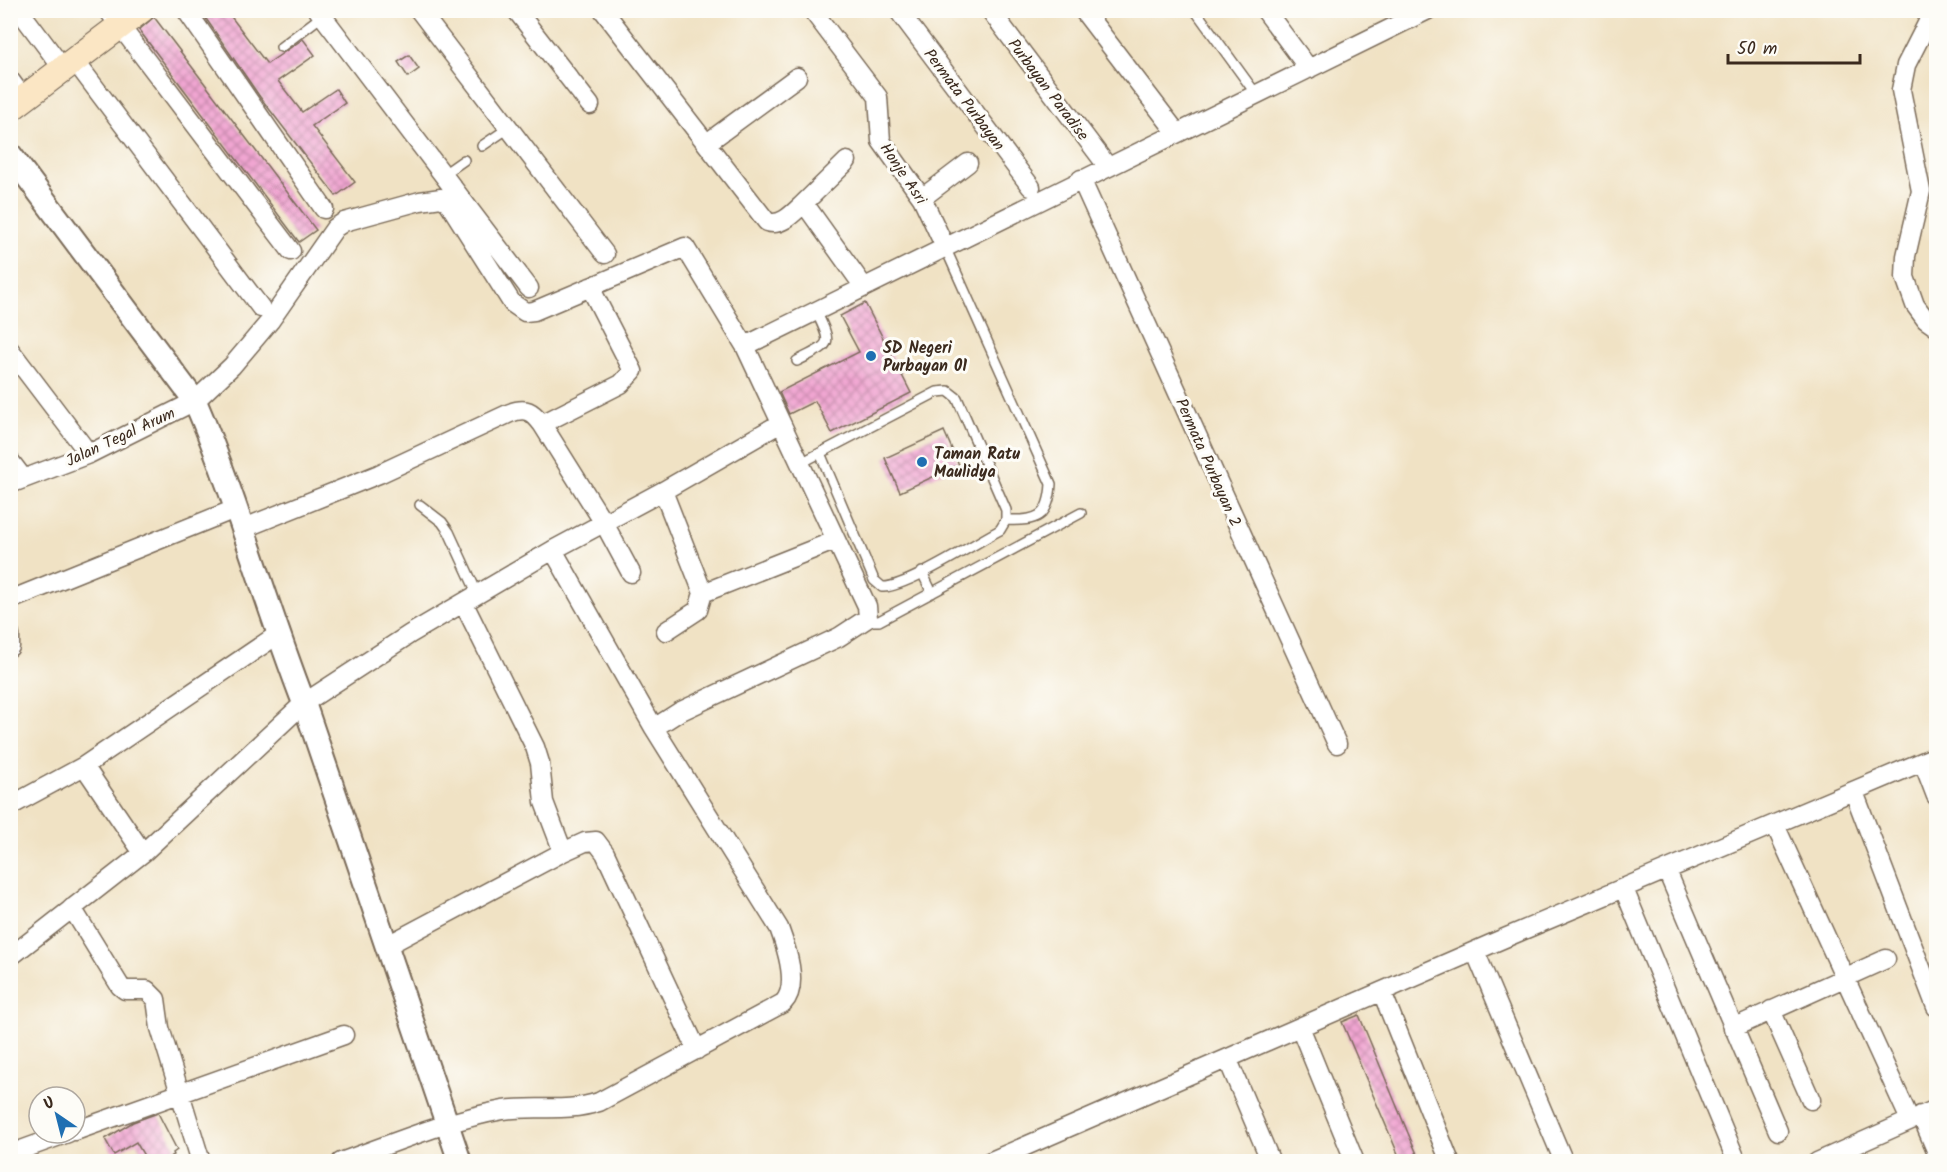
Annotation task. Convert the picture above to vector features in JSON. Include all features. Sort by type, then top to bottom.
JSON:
[{"type":"main road","points":[[15,96],[69,66],[114,19],[141,10]]},
{"type":"street","points":[[19,10],[69,66],[261,308]]},
{"type":"street","points":[[186,10],[324,209]]},
{"type":"street","points":[[419,10],[507,129],[605,254]]},
{"type":"street","points":[[516,10],[590,105]]},
{"type":"street","points":[[603,10],[767,222],[774,224],[782,221],[848,161]]},
{"type":"street","name":"Honje Asri","points":[[812,10],[878,97],[880,110],[878,133],[881,141],[922,198],[945,247]]},
{"type":"street","name":"Permata Purbayan","points":[[898,10],[1031,187]]},
{"type":"street","name":"Purbayan Paradise","points":[[990,10],[1108,167]]},
{"type":"street","points":[[1083,10],[1177,133]]},
{"type":"street","points":[[1266,10],[1309,69]]},
{"type":"street","points":[[745,346],[1428,10]]},
{"type":"street","points":[[1934,10],[1906,65],[1901,90],[1929,187],[1906,256],[1905,277],[1915,305],[1926,320],[1936,327]]},
{"type":"street","points":[[320,13],[529,288]]},
{"type":"street","points":[[114,19],[291,251]]},
{"type":"street","points":[[707,143],[796,77]]},
{"type":"street","points":[[10,154],[195,401],[214,444],[278,635],[304,703],[446,1127],[459,1159]]},
{"type":"street","points":[[922,198],[968,163]]},
{"type":"street","name":"Permata Purbayan 2","points":[[1081,179],[1337,744]]},
{"type":"street","name":"Jalan Tegal Arum","points":[[17,481],[89,454],[195,401],[251,344],[331,232],[344,222],[441,198],[451,206],[518,309],[534,311],[590,287]]},
{"type":"street","points":[[804,203],[864,288]]},
{"type":"street","points":[[543,424],[621,384],[633,371],[590,287],[685,247],[745,346],[834,541],[867,606],[866,621],[839,637],[679,712],[654,728]]},
{"type":"street","points":[[10,350],[89,454]]},
{"type":"street","points":[[10,600],[238,519],[379,474],[510,413],[529,411],[543,424],[632,573]]},
{"type":"street","points":[[10,957],[143,853],[304,703],[410,634],[552,550],[663,491],[781,423]]},
{"type":"street","points":[[10,461],[17,481]]},
{"type":"street","points":[[663,491],[703,593],[698,610],[666,631]]},
{"type":"street","points":[[703,593],[834,541]]},
{"type":"street","points":[[341,1161],[502,1110],[582,1107],[599,1102],[783,1003],[792,987],[783,938],[769,908],[717,831],[654,728],[552,550]]},
{"type":"street","points":[[471,600],[535,747],[540,763],[544,802],[564,852]]},
{"type":"street","points":[[10,635],[10,647]]},
{"type":"street","points":[[10,806],[84,766],[278,635]]},
{"type":"street","points":[[989,1161],[1228,1060],[1475,951],[1930,759],[1936,796]]},
{"type":"street","points":[[84,766],[143,853]]},
{"type":"street","points":[[1854,792],[1936,1007]]},
{"type":"street","points":[[1775,825],[1844,977],[1922,1115],[1936,1150]]},
{"type":"street","points":[[386,946],[564,852],[592,841],[600,844],[697,1050]]},
{"type":"street","points":[[1667,871],[1778,1131]]},
{"type":"street","points":[[1624,889],[1737,1161]]},
{"type":"street","points":[[72,908],[120,986],[125,990],[147,990],[156,999],[160,1028],[201,1161]]},
{"type":"street","points":[[1475,951],[1564,1161]]},
{"type":"street","points":[[1733,1028],[1886,959]]},
{"type":"street","points":[[1382,992],[1450,1161]]},
{"type":"street","points":[[1771,1010],[1811,1100]]},
{"type":"street","points":[[1300,1027],[1355,1161]]},
{"type":"street","points":[[87,1127],[344,1035]]},
{"type":"street","points":[[1228,1060],[1271,1161]]},
{"type":"street","points":[[1817,1161],[1922,1115]]},
{"type":"street","points":[[10,1154],[35,1145]]},
{"type":"lane","points":[[1195,10],[1256,94]]},
{"type":"lane","points":[[281,47],[320,13]]},
{"type":"lane","points":[[483,146],[507,129]]},
{"type":"lane","points":[[444,174],[464,160]]},
{"type":"lane","points":[[945,247],[1051,484],[1049,503],[1038,517],[1032,520],[1006,520]]},
{"type":"lane","points":[[797,361],[825,347],[828,342],[828,337],[816,311]]},
{"type":"lane","points":[[799,464],[820,453],[937,392],[948,391],[957,398],[1006,510],[1006,520],[1000,530],[894,586],[882,587],[878,584],[820,453]]},
{"type":"lane","points":[[420,505],[442,522],[449,532],[471,600]]},
{"type":"lane","points":[[866,621],[879,621],[1081,513]]},
{"type":"lane","points":[[922,572],[932,593]]},
{"type":"building","points":[[200,10],[226,10],[267,64],[303,39],[315,55],[278,81],[302,112],[336,89],[345,103],[312,126],[355,182],[336,196],[260,97]]},
{"type":"building","points":[[154,17],[316,230],[299,242],[139,30]]},
{"type":"building","points":[[409,55],[419,69],[408,77],[398,62]]},
{"type":"building","points":[[865,303],[911,393],[832,433],[815,401],[789,414],[779,392],[859,352],[840,316]]},
{"type":"building","name":"Taman Ratu Maulidya","points":[[944,431],[959,465],[900,492],[885,458]]},
{"type":"building","points":[[1359,1015],[1420,1161],[1401,1161],[1342,1022]]},
{"type":"building","points":[[158,1113],[177,1150],[173,1153],[174,1155],[163,1161],[147,1161],[136,1142],[114,1155],[105,1139],[133,1122]]},
{"type":"place","name":"SD Negeri Purbayan 01","points":[[871,356]]},
{"type":"place","name":"Taman Ratu Maulidya","points":[[922,462]]}]
